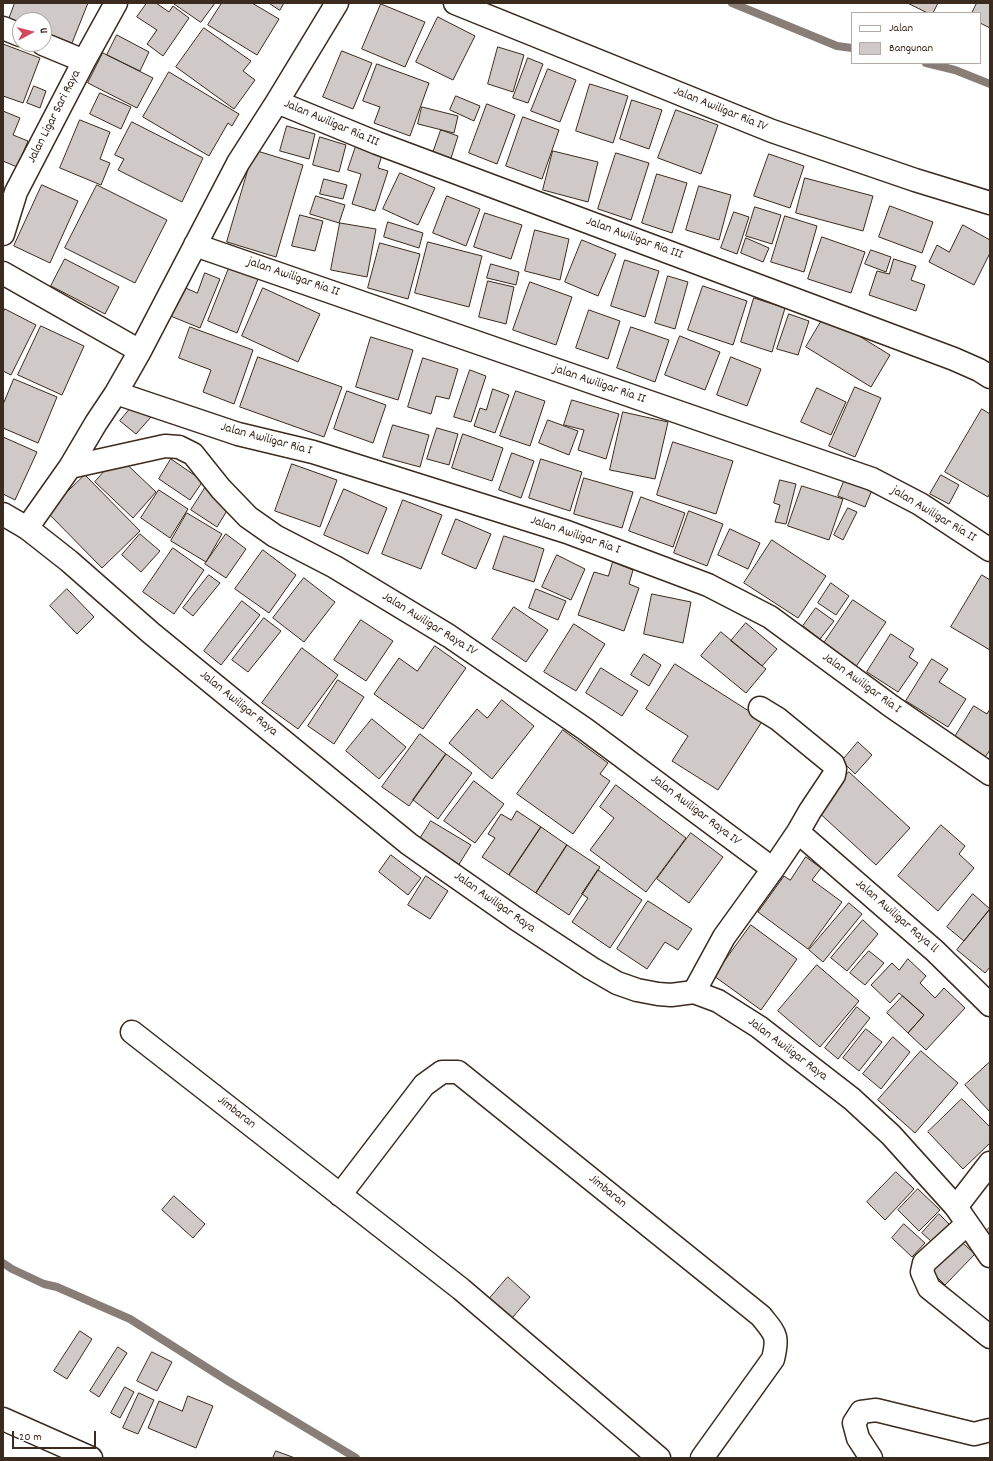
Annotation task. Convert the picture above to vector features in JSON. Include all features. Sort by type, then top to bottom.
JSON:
[{"type":"street","name":"Jalan Ligar Sari Raya","points":[[3,234],[10,189],[116,3]]},
{"type":"street","points":[[27,528],[70,466],[96,423],[116,394],[238,163],[337,3]]},
{"type":"street","name":"Jalan Awiligar Ria IV","points":[[455,3],[772,132],[914,180],[990,203]]},
{"type":"street","points":[[52,48],[84,61]]},
{"type":"street","name":"Jalan Awiligar Ria III","points":[[277,102],[377,143],[954,359],[979,370],[990,378]]},
{"type":"street","name":"jalan Awiligar Ria II","points":[[195,245],[872,479],[920,504],[990,550]]},
{"type":"street","points":[[3,273],[140,351]]},
{"type":"street","name":"Jalan Awiligar Ria I","points":[[116,394],[238,434],[313,452],[559,529],[708,585],[770,618],[891,706],[990,774]]},
{"type":"street","name":"Jalan Awiligar Raya IV","points":[[70,466],[165,446],[179,447],[193,454],[221,489],[248,517],[275,536],[335,567],[449,636],[585,730],[773,869]]},
{"type":"street","name":"Jalan Awiligar Raya","points":[[3,514],[27,528],[69,561],[151,633],[409,844],[515,918],[590,968],[618,983],[637,990],[658,994],[671,995],[694,992],[718,1001],[759,1027],[852,1099],[891,1135],[961,1216],[990,1256]]},
{"type":"street","points":[[694,992],[724,937],[773,869],[834,775],[835,769],[833,764],[778,719],[760,708]]},
{"type":"street","name":"Jalan Awiligar Raya ll","points":[[798,832],[935,951],[990,1005]]},
{"type":"street","name":"Jimbaran","points":[[132,1032],[460,1289],[659,1458]]},
{"type":"street","name":"Jimbaran","points":[[340,1195],[424,1085],[442,1072],[458,1072],[761,1316],[775,1335],[776,1347],[774,1359],[702,1458]]},
{"type":"street","points":[[990,1163],[961,1216],[924,1263],[922,1272],[929,1288],[990,1337]]},
{"type":"street","points":[[871,1458],[858,1438],[854,1423],[861,1412],[876,1410],[974,1434],[990,1430]]},
{"type":"street","points":[[3,1419],[78,1455]]},
{"type":"building","points":[[15,3],[88,3],[72,43],[52,35],[52,12],[12,12],[12,20],[9,19]]},
{"type":"building","points":[[147,3],[156,3],[169,12],[173,6],[189,18],[163,56],[147,44],[157,30],[137,17]]},
{"type":"building","points":[[173,3],[215,3],[201,22]]},
{"type":"building","points":[[222,3],[252,3],[279,19],[257,55],[208,25]]},
{"type":"building","points":[[269,3],[284,3],[280,10]]},
{"type":"building","points":[[908,3],[938,3],[934,12],[926,12]]},
{"type":"building","points":[[977,3],[990,3],[990,28],[981,24],[981,12],[972,12]]},
{"type":"building","points":[[381,4],[425,22],[405,67],[362,49]]},
{"type":"building","points":[[438,17],[475,36],[453,80],[416,62]]},
{"type":"building","points":[[204,28],[251,61],[243,71],[255,80],[234,109],[176,67]]},
{"type":"building","points":[[117,35],[149,52],[140,71],[107,55]]},
{"type":"building","points":[[3,44],[12,47],[12,52],[24,52],[40,58],[23,103],[3,96]]},
{"type":"building","points":[[498,47],[524,55],[513,92],[488,84]]},
{"type":"building","points":[[342,51],[372,63],[353,109],[323,97]]},
{"type":"building","points":[[103,53],[153,78],[137,108],[88,83]]},
{"type":"building","points":[[528,58],[543,64],[528,103],[513,98]]},
{"type":"building","points":[[377,64],[429,83],[410,136],[374,123],[380,107],[363,101]]},
{"type":"building","points":[[548,69],[576,80],[560,122],[531,111]]},
{"type":"building","points":[[169,72],[239,114],[232,126],[228,123],[209,156],[143,117]]},
{"type":"building","points":[[590,84],[628,96],[613,143],[576,131]]},
{"type":"building","points":[[34,86],[46,91],[40,108],[27,103]]},
{"type":"building","points":[[100,93],[131,107],[121,129],[90,114]]},
{"type":"building","points":[[456,96],[480,106],[474,121],[450,110]]},
{"type":"building","points":[[632,100],[662,110],[649,149],[620,139]]},
{"type":"building","points":[[487,104],[515,115],[497,164],[469,153]]},
{"type":"building","points":[[422,107],[458,116],[454,133],[418,124]]},
{"type":"building","points":[[676,110],[718,125],[701,174],[658,158]]},
{"type":"building","points":[[3,111],[20,118],[13,135],[28,141],[17,167],[3,161]]},
{"type":"building","points":[[523,117],[559,130],[542,179],[506,166]]},
{"type":"building","points":[[80,120],[110,132],[100,159],[110,163],[101,185],[60,168]]},
{"type":"building","points":[[132,122],[203,158],[182,202],[118,170],[124,159],[115,155]]},
{"type":"building","points":[[287,126],[315,134],[309,159],[280,151]]},
{"type":"building","points":[[441,130],[458,136],[451,158],[433,153]]},
{"type":"building","points":[[320,137],[346,145],[339,172],[313,165]]},
{"type":"building","points":[[356,146],[382,155],[378,168],[388,171],[375,211],[352,204],[361,174],[348,170]]},
{"type":"building","points":[[254,150],[303,165],[276,257],[227,242]]},
{"type":"building","points":[[553,151],[598,162],[588,202],[543,190]]},
{"type":"building","points":[[616,153],[649,163],[631,220],[598,209]]},
{"type":"building","points":[[769,154],[804,166],[790,208],[754,196]]},
{"type":"building","points":[[400,173],[435,188],[418,225],[383,209]]},
{"type":"building","points":[[657,174],[687,183],[672,233],[642,223]]},
{"type":"building","points":[[805,178],[873,196],[863,231],[796,213]]},
{"type":"building","points":[[324,179],[347,185],[343,199],[320,194]]},
{"type":"building","points":[[42,185],[78,201],[50,263],[14,246]]},
{"type":"building","points":[[97,185],[167,220],[135,283],[65,248]]},
{"type":"building","points":[[699,186],[731,195],[719,240],[686,230]]},
{"type":"building","points":[[316,196],[345,205],[339,223],[310,214]]},
{"type":"building","points":[[447,196],[480,209],[466,246],[433,233]]},
{"type":"building","points":[[890,206],[933,222],[922,253],[879,237]]},
{"type":"building","points":[[755,207],[781,215],[772,244],[746,236]]},
{"type":"building","points":[[734,212],[749,217],[737,254],[721,248]]},
{"type":"building","points":[[485,213],[522,225],[511,259],[474,247]]},
{"type":"building","points":[[300,215],[323,221],[315,251],[292,246]]},
{"type":"building","points":[[785,216],[817,226],[804,272],[771,262]]},
{"type":"building","points":[[388,222],[423,233],[419,248],[384,237]]},
{"type":"building","points":[[340,223],[376,229],[367,277],[331,270]]},
{"type":"building","points":[[963,225],[990,240],[990,253],[974,285],[929,262],[937,245],[949,252]]},
{"type":"building","points":[[535,230],[569,239],[560,280],[525,271]]},
{"type":"building","points":[[822,237],[865,252],[851,293],[808,279]]},
{"type":"building","points":[[746,238],[769,248],[763,262],[741,253]]},
{"type":"building","points":[[582,240],[616,254],[598,296],[565,282]]},
{"type":"building","points":[[428,242],[482,256],[469,307],[415,293]]},
{"type":"building","points":[[380,243],[420,254],[408,299],[368,288]]},
{"type":"building","points":[[871,250],[891,257],[886,272],[865,264]]},
{"type":"building","points":[[65,259],[119,287],[105,314],[51,286]]},
{"type":"building","points":[[894,259],[916,266],[911,280],[925,285],[916,311],[869,295],[877,271],[889,274]]},
{"type":"building","points":[[625,260],[659,271],[645,317],[611,306]]},
{"type":"building","points":[[491,264],[519,272],[516,285],[487,278]]},
{"type":"building","points":[[229,268],[258,279],[237,333],[208,321]]},
{"type":"building","points":[[205,273],[220,279],[200,328],[168,315],[181,286],[197,293]]},
{"type":"building","points":[[668,276],[688,282],[675,329],[655,323]]},
{"type":"building","points":[[488,281],[514,287],[506,324],[479,317]]},
{"type":"building","points":[[530,282],[572,297],[556,345],[513,330]]},
{"type":"building","points":[[703,286],[747,301],[733,345],[688,330]]},
{"type":"building","points":[[263,288],[320,314],[298,362],[242,336]]},
{"type":"building","points":[[754,298],[785,308],[772,352],[741,342]]},
{"type":"building","points":[[5,309],[36,325],[11,375],[3,371],[3,313]]},
{"type":"building","points":[[589,310],[620,321],[608,359],[576,348]]},
{"type":"building","points":[[789,314],[809,321],[798,355],[777,349]]},
{"type":"building","points":[[825,315],[890,355],[871,387],[806,347]]},
{"type":"building","points":[[41,326],[84,346],[62,395],[18,375]]},
{"type":"building","points":[[190,327],[253,350],[234,404],[203,392],[211,370],[179,358]]},
{"type":"building","points":[[631,327],[669,340],[655,382],[617,368]]},
{"type":"building","points":[[680,336],[720,352],[705,390],[665,375]]},
{"type":"building","points":[[371,337],[413,350],[398,400],[356,387]]},
{"type":"building","points":[[258,357],[342,387],[324,437],[240,407]]},
{"type":"building","points":[[731,357],[761,369],[747,406],[717,395]]},
{"type":"building","points":[[423,358],[458,369],[449,399],[436,396],[431,414],[408,407]]},
{"type":"building","points":[[470,370],[486,376],[471,422],[454,417]]},
{"type":"building","points":[[14,379],[57,397],[38,443],[3,428],[3,405]]},
{"type":"building","points":[[855,387],[881,398],[855,457],[829,446]]},
{"type":"building","points":[[817,388],[846,402],[831,435],[801,422]]},
{"type":"building","points":[[493,389],[509,395],[495,433],[474,426],[480,408],[486,410]]},
{"type":"building","points":[[347,391],[386,405],[373,443],[334,429]]},
{"type":"building","points":[[516,391],[545,401],[530,446],[500,436]]},
{"type":"building","points":[[572,400],[619,414],[606,459],[578,450],[584,430],[564,425]]},
{"type":"building","points":[[135,403],[151,417],[136,434],[120,421]]},
{"type":"building","points":[[982,409],[990,414],[990,493],[988,497],[945,472]]},
{"type":"building","points":[[623,412],[668,422],[655,479],[610,470]]},
{"type":"building","points":[[548,420],[578,431],[569,455],[539,443]]},
{"type":"building","points":[[393,425],[429,435],[420,467],[383,457]]},
{"type":"building","points":[[437,428],[458,434],[449,465],[427,459]]},
{"type":"building","points":[[463,434],[503,448],[492,481],[452,468]]},
{"type":"building","points":[[3,437],[37,452],[15,500],[3,494]]},
{"type":"building","points":[[673,442],[733,461],[716,514],[657,495]]},
{"type":"building","points":[[512,453],[534,461],[521,498],[499,490]]},
{"type":"building","points":[[118,456],[156,492],[133,518],[95,482]]},
{"type":"building","points":[[171,459],[203,481],[190,500],[159,479]]},
{"type":"building","points":[[541,459],[582,472],[570,511],[529,498]]},
{"type":"building","points":[[292,464],[337,480],[320,527],[275,511]]},
{"type":"building","points":[[85,475],[140,531],[102,568],[47,512]]},
{"type":"building","points":[[941,475],[959,485],[949,504],[930,494]]},
{"type":"building","points":[[584,478],[633,492],[622,528],[574,514]]},
{"type":"building","points":[[845,479],[872,490],[865,507],[838,496]]},
{"type":"building","points":[[780,480],[796,484],[786,524],[775,522],[780,505],[774,503]]},
{"type":"building","points":[[802,486],[843,499],[829,540],[788,526]]},
{"type":"building","points":[[205,488],[231,504],[217,527],[191,510]]},
{"type":"building","points":[[344,489],[387,508],[368,554],[324,535]]},
{"type":"building","points":[[159,490],[188,509],[170,538],[141,518]]},
{"type":"building","points":[[641,497],[685,513],[673,547],[629,531]]},
{"type":"building","points":[[403,500],[442,515],[421,569],[382,554]]},
{"type":"building","points":[[848,508],[857,512],[843,540],[834,535]]},
{"type":"building","points":[[689,511],[723,524],[707,566],[674,553]]},
{"type":"building","points":[[187,513],[222,534],[206,562],[171,541]]},
{"type":"building","points":[[456,519],[491,534],[476,569],[442,554]]},
{"type":"building","points":[[730,529],[760,543],[748,569],[718,555]]},
{"type":"building","points":[[140,534],[160,551],[141,572],[122,555]]},
{"type":"building","points":[[226,534],[246,549],[226,578],[205,564]]},
{"type":"building","points":[[504,536],[544,549],[534,582],[493,569]]},
{"type":"building","points":[[772,540],[826,576],[798,618],[744,583]]},
{"type":"building","points":[[173,548],[204,570],[174,614],[143,592]]},
{"type":"building","points":[[263,550],[296,575],[269,613],[235,589]]},
{"type":"building","points":[[557,555],[585,569],[571,600],[542,587]]},
{"type":"building","points":[[613,562],[633,570],[629,584],[639,588],[624,631],[578,615],[594,572],[608,576]]},
{"type":"building","points":[[209,575],[220,583],[193,616],[183,608]]},
{"type":"building","points":[[982,575],[990,580],[990,650],[951,627]]},
{"type":"building","points":[[304,578],[335,602],[304,642],[273,618]]},
{"type":"building","points":[[831,583],[849,596],[836,615],[818,603]]},
{"type":"building","points":[[67,589],[94,617],[77,634],[50,606]]},
{"type":"building","points":[[536,589],[566,601],[558,620],[529,608]]},
{"type":"building","points":[[652,594],[691,602],[683,643],[644,634]]},
{"type":"building","points":[[853,600],[886,622],[855,668],[822,646]]},
{"type":"building","points":[[242,601],[260,615],[221,665],[204,651]]},
{"type":"building","points":[[514,607],[548,630],[526,662],[492,639]]},
{"type":"building","points":[[816,608],[834,621],[820,639],[803,626]]},
{"type":"building","points":[[264,618],[281,631],[248,672],[232,660]]},
{"type":"building","points":[[361,620],[393,641],[366,681],[334,660]]},
{"type":"building","points":[[746,623],[777,649],[762,666],[731,641]]},
{"type":"building","points":[[574,624],[605,644],[576,691],[544,672]]},
{"type":"building","points":[[721,632],[766,669],[746,693],[701,656]]},
{"type":"building","points":[[891,634],[914,649],[909,657],[918,663],[898,692],[867,672]]},
{"type":"building","points":[[435,646],[466,668],[423,729],[374,694],[399,658],[417,671]]},
{"type":"building","points":[[302,648],[338,675],[298,729],[262,703]]},
{"type":"building","points":[[644,654],[661,665],[649,686],[631,675]]},
{"type":"building","points":[[932,659],[948,669],[939,682],[966,699],[948,727],[906,701]]},
{"type":"building","points":[[675,664],[763,720],[718,790],[672,761],[688,736],[646,709]]},
{"type":"building","points":[[601,668],[638,691],[622,716],[586,693]]},
{"type":"building","points":[[338,680],[364,697],[334,744],[308,726]]},
{"type":"building","points":[[502,700],[534,726],[492,779],[449,743],[477,709],[487,718]]},
{"type":"building","points":[[974,706],[987,714],[990,709],[990,750],[983,760],[953,740]]},
{"type":"building","points":[[372,719],[406,747],[379,779],[346,751]]},
{"type":"building","points":[[563,730],[608,763],[600,774],[610,781],[573,834],[517,794]]},
{"type":"building","points":[[420,734],[446,754],[409,806],[382,787]]},
{"type":"building","points":[[858,742],[872,755],[855,774],[842,761]]},
{"type":"building","points":[[446,754],[472,773],[438,819],[413,800]]},
{"type":"building","points":[[849,772],[910,828],[876,865],[815,809]]},
{"type":"building","points":[[474,781],[504,804],[475,843],[444,821]]},
{"type":"building","points":[[616,785],[686,838],[646,892],[590,850],[614,818],[600,807]]},
{"type":"building","points":[[517,811],[541,827],[509,875],[482,857],[495,838],[488,834],[501,814],[511,820]]},
{"type":"building","points":[[431,821],[471,845],[458,866],[418,842]]},
{"type":"building","points":[[941,825],[965,846],[959,854],[974,868],[938,911],[898,876]]},
{"type":"building","points":[[541,827],[567,845],[536,893],[509,875]]},
{"type":"building","points":[[691,833],[723,857],[689,903],[657,879]]},
{"type":"building","points":[[567,845],[600,867],[569,915],[536,893]]},
{"type":"building","points":[[391,855],[421,878],[408,895],[379,872]]},
{"type":"building","points":[[806,857],[821,868],[812,880],[842,902],[808,949],[758,912],[784,876],[790,880]]},
{"type":"building","points":[[598,870],[642,900],[610,948],[572,922],[588,898],[582,894]]},
{"type":"building","points":[[426,876],[448,891],[430,919],[408,905]]},
{"type":"building","points":[[973,894],[990,909],[964,941],[947,927]]},
{"type":"building","points":[[648,901],[692,929],[678,950],[665,942],[647,969],[617,949]]},
{"type":"building","points":[[849,903],[862,914],[823,962],[809,950]]},
{"type":"building","points":[[990,909],[990,967],[985,973],[957,950]]},
{"type":"building","points":[[863,920],[878,934],[847,971],[831,958]]},
{"type":"building","points":[[751,925],[797,959],[761,1010],[714,976]]},
{"type":"building","points":[[869,951],[884,963],[865,985],[850,973]]},
{"type":"building","points":[[908,959],[926,976],[920,983],[935,998],[944,988],[965,1008],[926,1050],[908,1033],[924,1015],[899,993],[890,1003],[871,985],[892,963],[899,970]]},
{"type":"building","points":[[817,965],[859,1001],[820,1047],[778,1011]]},
{"type":"building","points":[[903,996],[924,1015],[908,1033],[887,1013]]},
{"type":"building","points":[[857,1007],[870,1018],[838,1059],[825,1048]]},
{"type":"building","points":[[866,1029],[882,1042],[859,1071],[843,1058]]},
{"type":"building","points":[[893,1037],[910,1052],[881,1089],[863,1074]]},
{"type":"building","points":[[921,1051],[958,1083],[915,1133],[878,1100]]},
{"type":"building","points":[[990,1062],[990,1112],[965,1085]]},
{"type":"building","points":[[962,1099],[990,1127],[990,1143],[963,1169],[928,1132]]},
{"type":"building","points":[[896,1172],[914,1189],[885,1220],[867,1202]]},
{"type":"building","points":[[918,1189],[940,1210],[919,1231],[898,1210]]},
{"type":"building","points":[[174,1196],[205,1224],[193,1238],[162,1210]]},
{"type":"building","points":[[939,1214],[949,1224],[932,1242],[922,1233]]},
{"type":"building","points":[[904,1224],[925,1243],[912,1257],[892,1238]]},
{"type":"building","points":[[990,1227],[990,1244],[981,1236]]},
{"type":"building","points":[[956,1237],[975,1254],[945,1285],[927,1267]]},
{"type":"building","points":[[508,1277],[530,1297],[507,1324],[484,1305]]},
{"type":"building","points":[[80,1331],[92,1339],[67,1379],[54,1371]]},
{"type":"building","points":[[118,1347],[127,1353],[99,1397],[90,1391]]},
{"type":"building","points":[[152,1352],[172,1362],[157,1391],[137,1381]]},
{"type":"building","points":[[125,1387],[134,1392],[120,1418],[111,1413]]},
{"type":"building","points":[[139,1393],[154,1400],[138,1434],[123,1428]]},
{"type":"building","points":[[188,1396],[213,1406],[196,1448],[148,1428],[159,1401],[182,1411]]},
{"type":"building","points":[[276,1451],[295,1458],[273,1458]]},
{"type":"waterway","points":[[732,3],[837,46],[851,48]]},
{"type":"waterway","points":[[930,64],[955,70],[990,84]]},
{"type":"waterway","points":[[3,1263],[12,1269],[44,1284],[57,1287],[130,1319],[228,1381],[356,1458]]}]
